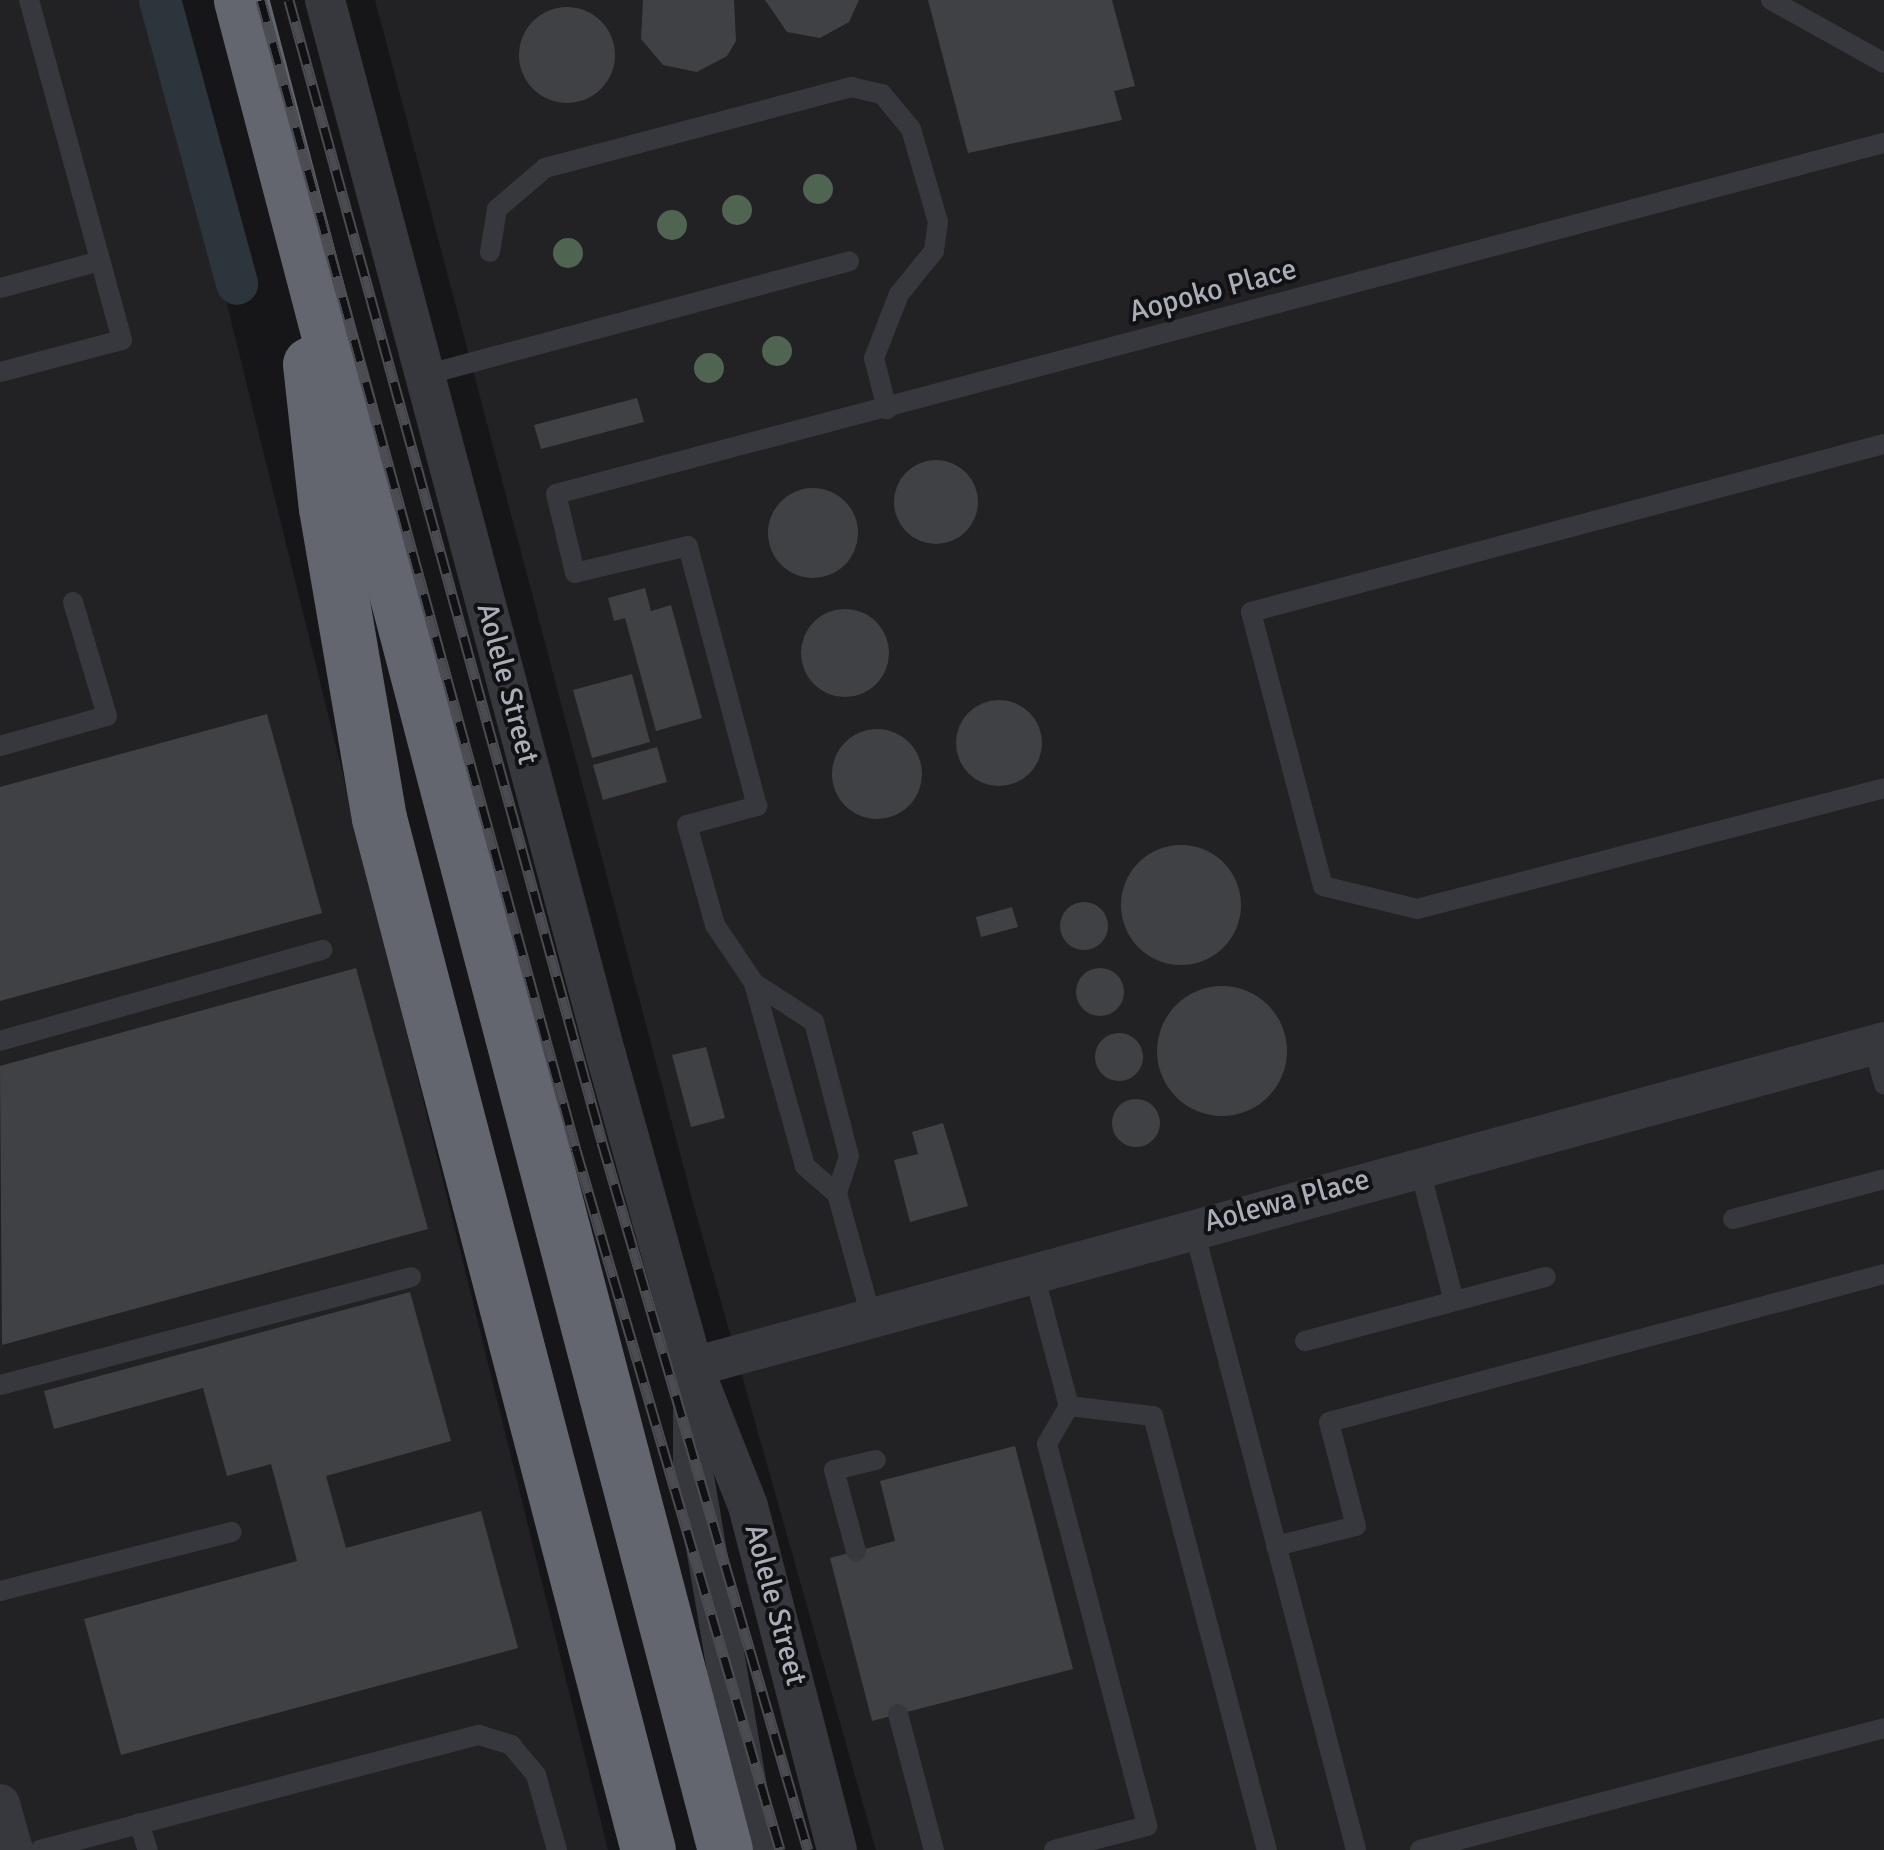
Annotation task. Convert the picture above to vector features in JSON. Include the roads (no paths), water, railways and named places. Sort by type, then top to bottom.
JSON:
[{"type":"highway","points":[[240,0],[725,1850]]},
{"type":"highway","points":[[294,212],[329,527],[378,818],[648,1850]]},
{"type":"street","name":"Aolele Street","points":[[325,0],[693,1367],[748,1506],[837,1850]]},
{"type":"street","name":"Aolewa Place","points":[[693,1367],[872,1320],[1033,1268],[1879,1043]]},
{"type":"street","name":"Aolele Street","points":[[693,1367],[693,1470],[758,1850]]},
{"type":"street","points":[[0,1804],[13,1850]]},
{"type":"lane","points":[[0,372],[122,340],[29,0]]},
{"type":"lane","points":[[1771,0],[1884,63]]},
{"type":"lane","points":[[490,252],[497,209],[545,168],[851,86],[882,94],[911,129],[938,222],[934,251],[899,294],[874,358],[886,408]]},
{"type":"lane","name":"Aopoko Place","points":[[754,984],[715,925],[687,825],[757,806],[688,546],[575,572],[556,494],[1884,143]]},
{"type":"lane","points":[[425,375],[849,260]]},
{"type":"lane","points":[[0,288],[100,261]]},
{"type":"lane","points":[[1884,444],[1251,612],[1323,886],[1417,910],[1884,788]]},
{"type":"lane","points":[[0,746],[106,716],[73,602]]},
{"type":"lane","points":[[0,1041],[322,950]]},
{"type":"lane","points":[[754,984],[805,1166],[838,1194]]},
{"type":"lane","points":[[754,984],[814,1022],[849,1156],[838,1194],[872,1320]]},
{"type":"lane","points":[[1879,1043],[1884,1084]]},
{"type":"lane","points":[[1419,1166],[1454,1301]]},
{"type":"lane","points":[[1732,1219],[1884,1179]]},
{"type":"lane","points":[[1193,1226],[1356,1850]]},
{"type":"lane","points":[[1033,1268],[1069,1406],[1047,1444],[1148,1826],[1054,1850]]},
{"type":"lane","points":[[1276,1546],[1356,1526],[1329,1422],[1884,1274]]},
{"type":"lane","points":[[0,1385],[411,1276]]},
{"type":"lane","points":[[1305,1341],[1546,1277]]},
{"type":"lane","points":[[1069,1406],[1153,1416],[1267,1850]]},
{"type":"lane","points":[[856,1552],[834,1470],[876,1460]]},
{"type":"lane","points":[[0,1590],[232,1532]]},
{"type":"lane","points":[[898,1714],[934,1850]]},
{"type":"lane","points":[[1420,1850],[1884,1728]]},
{"type":"lane","points":[[40,1850],[479,1734],[511,1745],[536,1775],[557,1850]]},
{"type":"lane","points":[[139,1824],[148,1850]]},
{"type":"waterway","points":[[160,0],[237,284]]},
{"type":"railway","points":[[261,0],[576,1150],[780,1850]]},
{"type":"railway","points":[[289,0],[602,1142],[808,1850]]}]
